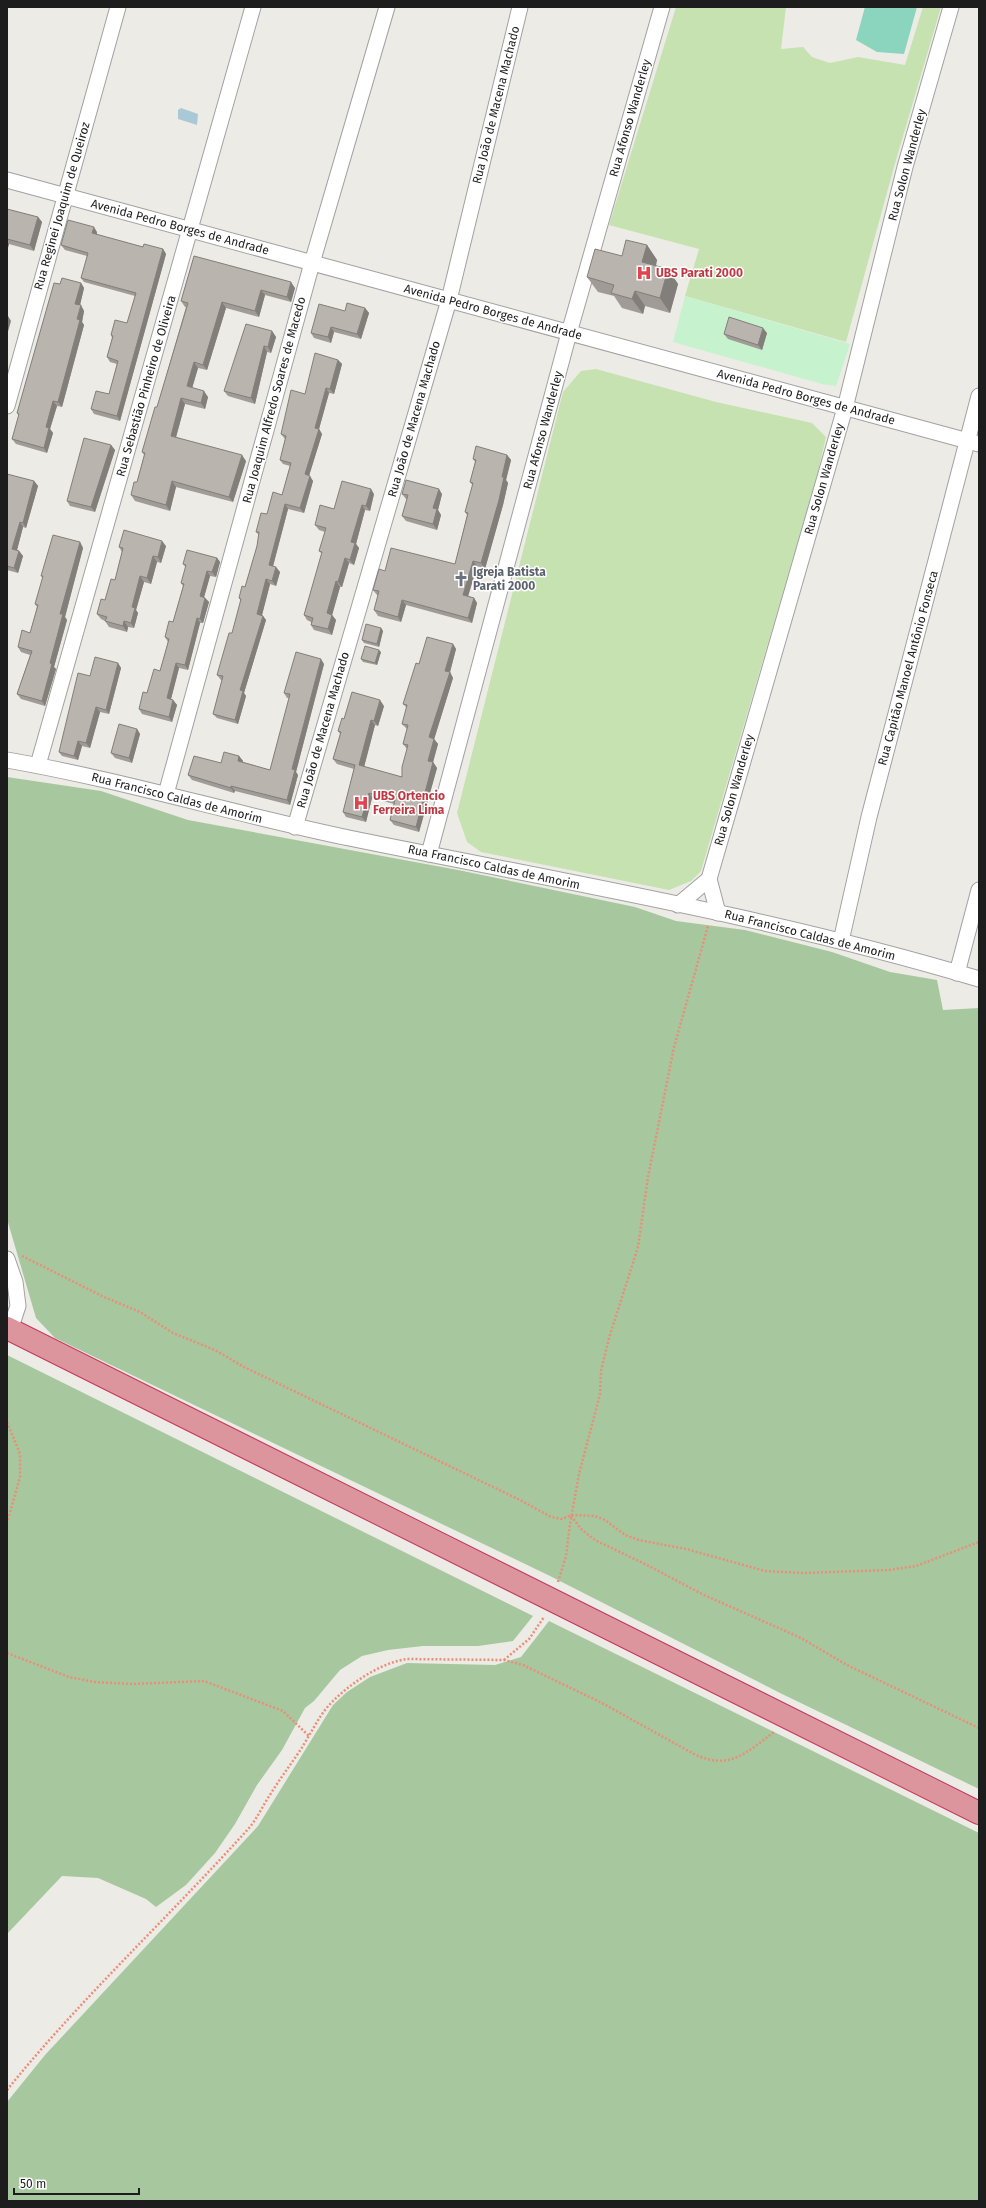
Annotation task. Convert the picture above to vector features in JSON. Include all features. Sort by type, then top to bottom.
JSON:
[{"type":"highway","points":[[9,1329],[555,1603],[979,1813]]},
{"type":"street","name":"Rua Reginei Joaquim de Queiroz","points":[[7,406],[118,7]]},
{"type":"street","name":"Rua Sebastião Pinheiro de Oliveira","points":[[38,766],[253,7]]},
{"type":"street","name":"Rua Joaquim Alfredo Soares de Macedo","points":[[166,794],[312,263],[387,7]]},
{"type":"street","name":"Rua João de Macena Machado","points":[[295,827],[449,300],[520,7]]},
{"type":"street","name":"Rua Afonso Wanderley","points":[[429,854],[569,333],[662,7]]},
{"type":"street","name":"Rua Solon Wanderley","points":[[709,879],[845,408],[905,166],[951,7]]},
{"type":"street","name":"Avenida Pedro Borges de Andrade","points":[[7,180],[973,443]]},
{"type":"street","name":"Rua Capitão Manoel Antônio Fonseca","points":[[840,941],[869,817],[973,443],[979,396]]},
{"type":"street","name":"Rua Francisco Caldas de Amorim","points":[[7,760],[166,794],[295,827],[716,913],[840,941],[979,979]]},
{"type":"street","points":[[678,905],[709,879],[716,913]]},
{"type":"street","points":[[957,973],[979,890]]},
{"type":"street","points":[[9,1329],[18,1306],[14,1257]]},
{"type":"path","points":[[504,1660],[530,1639],[555,1603],[558,1584],[566,1556],[571,1515],[579,1474],[600,1394],[601,1371],[609,1338],[638,1247],[648,1177],[674,1047],[699,953],[716,913]]},
{"type":"path","points":[[14,1257],[140,1312],[173,1333],[215,1350],[244,1367],[520,1500],[551,1517],[562,1519],[571,1515],[594,1516],[604,1520],[625,1535],[639,1540],[686,1549],[765,1571],[803,1573],[889,1570],[916,1566],[979,1542]]},
{"type":"path","points":[[7,1422],[20,1454],[20,1477],[7,1523]]},
{"type":"path","points":[[571,1515],[582,1530],[595,1540],[704,1595],[798,1637],[847,1665],[979,1728]]},
{"type":"path","points":[[7,1653],[69,1677],[94,1682],[133,1684],[204,1681],[283,1711],[309,1736]]},
{"type":"path","points":[[7,2090],[37,2053],[117,1965],[212,1869],[250,1826],[331,1704],[346,1689],[371,1673],[395,1662],[407,1659],[504,1660],[523,1665],[602,1703],[707,1760],[717,1762],[737,1758],[790,1720]]},
{"type":"green space","points":[[676,7],[786,7],[781,49],[803,47],[812,57],[830,63],[858,57],[905,65],[923,7],[941,7],[894,167],[846,342],[685,296],[699,249],[609,225]]},
{"type":"green space","points":[[865,7],[917,7],[904,54],[877,52],[856,40]]},
{"type":"green space","points":[[685,296],[850,344],[836,386],[822,384],[673,342]]},
{"type":"green space","points":[[596,369],[716,402],[812,423],[826,437],[817,476],[701,871],[691,881],[669,890],[481,852],[467,842],[457,813],[563,392],[581,371]]},
{"type":"green space","points":[[7,777],[101,791],[188,820],[458,870],[635,907],[676,921],[745,930],[832,952],[890,972],[937,980],[943,1010],[979,1008],[979,1789],[780,1693],[550,1576],[55,1338],[36,1318],[7,1219]]},
{"type":"green space","points":[[7,1355],[533,1616],[513,1641],[478,1646],[423,1646],[388,1650],[362,1656],[340,1670],[314,1701],[305,1708],[282,1750],[257,1785],[235,1824],[215,1853],[186,1885],[156,1907],[146,1899],[98,1878],[62,1876],[7,1934]]},
{"type":"green space","points":[[549,1621],[979,1833],[979,2201],[7,2201],[7,2102],[45,2055],[258,1826],[333,1705],[347,1692],[370,1677],[407,1663],[495,1665],[521,1657]]},
{"type":"water","points":[[181,108],[198,114],[197,125],[178,119],[178,110]]},
{"type":"building","points":[[7,209],[38,217],[30,245],[7,239]]},
{"type":"building","points":[[68,220],[94,227],[92,233],[143,247],[144,244],[163,249],[117,416],[91,409],[96,391],[109,394],[118,361],[107,357],[113,336],[111,335],[115,320],[127,323],[136,293],[81,278],[88,253],[61,245]]},
{"type":"building","points":[[626,240],[647,245],[642,262],[668,269],[660,298],[635,291],[632,299],[611,293],[614,285],[587,277],[595,249],[622,256]]},
{"type":"building","points":[[194,256],[291,282],[287,297],[261,290],[255,311],[222,302],[203,365],[194,362],[187,386],[204,391],[201,403],[181,398],[171,436],[242,455],[229,497],[172,481],[166,505],[131,495],[134,482],[137,482],[145,453],[142,452],[188,303],[181,301]]},
{"type":"building","points":[[62,278],[81,283],[75,304],[81,305],[77,319],[80,320],[58,402],[53,401],[46,427],[49,428],[44,448],[12,439],[19,414],[17,413],[54,283],[60,284]]},
{"type":"building","points":[[347,303],[365,308],[357,334],[331,327],[328,337],[311,333],[319,304],[345,311]]},
{"type":"building","points":[[729,317],[763,328],[758,345],[724,334]]},
{"type":"building","points":[[246,324],[272,331],[268,347],[264,346],[251,398],[224,391]]},
{"type":"building","points":[[315,353],[338,360],[330,389],[326,388],[315,428],[319,429],[305,474],[310,476],[300,508],[285,504],[269,565],[276,567],[272,581],[266,579],[257,614],[263,616],[240,690],[243,691],[235,720],[213,714],[223,676],[217,675],[229,633],[232,633],[241,599],[239,598],[242,586],[245,587],[257,546],[259,532],[256,532],[261,513],[267,514],[273,492],[282,495],[291,463],[280,460],[286,436],[281,434],[291,390],[305,394]]},
{"type":"building","points":[[84,438],[111,445],[91,507],[67,501]]},
{"type":"building","points":[[476,446],[507,455],[499,500],[481,563],[473,561],[463,595],[474,598],[468,618],[402,600],[398,617],[374,610],[379,591],[373,590],[379,569],[385,571],[391,548],[455,564],[468,513],[465,512],[473,483],[470,482],[476,460],[473,459]]},
{"type":"building","points":[[7,474],[34,481],[23,523],[20,522],[12,549],[19,551],[14,568],[7,566]]},
{"type":"building","points":[[406,480],[439,489],[433,508],[437,509],[433,524],[402,516],[408,495],[402,494]]},
{"type":"building","points":[[342,481],[371,489],[366,506],[362,505],[351,542],[355,543],[350,560],[345,558],[338,582],[336,581],[327,613],[332,615],[328,629],[311,625],[313,618],[304,615],[322,552],[319,551],[326,528],[315,525],[320,505],[334,509]]},
{"type":"building","points":[[124,530],[162,541],[158,557],[153,556],[147,578],[140,576],[132,607],[135,608],[131,623],[124,621],[123,626],[105,621],[107,617],[97,614],[101,599],[105,600],[111,579],[115,580],[123,548],[119,547]]},
{"type":"building","points":[[53,535],[80,542],[60,614],[63,614],[42,701],[17,694],[32,651],[18,647],[22,630],[30,633],[38,605],[35,604],[43,576],[41,576]]},
{"type":"building","points":[[187,550],[217,558],[212,572],[207,571],[200,596],[205,598],[200,619],[197,618],[185,665],[176,663],[167,698],[173,700],[169,717],[139,709],[143,692],[147,693],[154,669],[160,671],[169,639],[165,637],[169,621],[173,622],[184,584],[181,583],[186,565],[183,564]]},
{"type":"building","points":[[366,624],[381,628],[377,644],[362,640]]},
{"type":"building","points":[[427,637],[453,644],[445,671],[450,672],[429,737],[434,739],[428,761],[433,762],[416,827],[390,820],[395,800],[369,793],[362,817],[343,812],[355,765],[333,759],[341,732],[338,731],[342,718],[344,719],[352,692],[380,700],[374,721],[371,720],[359,765],[402,777],[402,767],[408,745],[403,744],[408,725],[402,724],[407,705],[403,704],[416,663],[419,664]]},
{"type":"building","points":[[365,646],[379,650],[375,663],[361,659]]},
{"type":"building","points":[[296,652],[321,659],[292,769],[295,770],[287,800],[231,786],[231,788],[188,775],[194,756],[221,763],[224,752],[239,756],[238,761],[270,770],[290,694],[284,693]]},
{"type":"building","points":[[95,657],[118,663],[106,710],[96,707],[86,743],[78,741],[74,756],[59,752],[78,673],[90,676]]},
{"type":"building","points":[[119,724],[137,729],[129,758],[111,753]]},
{"type":"place","name":"UBS Parati 2000","points":[[644,273]]},
{"type":"place","name":"Igreja Batista Parati 2000","points":[[461,579]]},
{"type":"place","name":"UBS Ortencio Ferreira Lima","points":[[361,803]]}]
